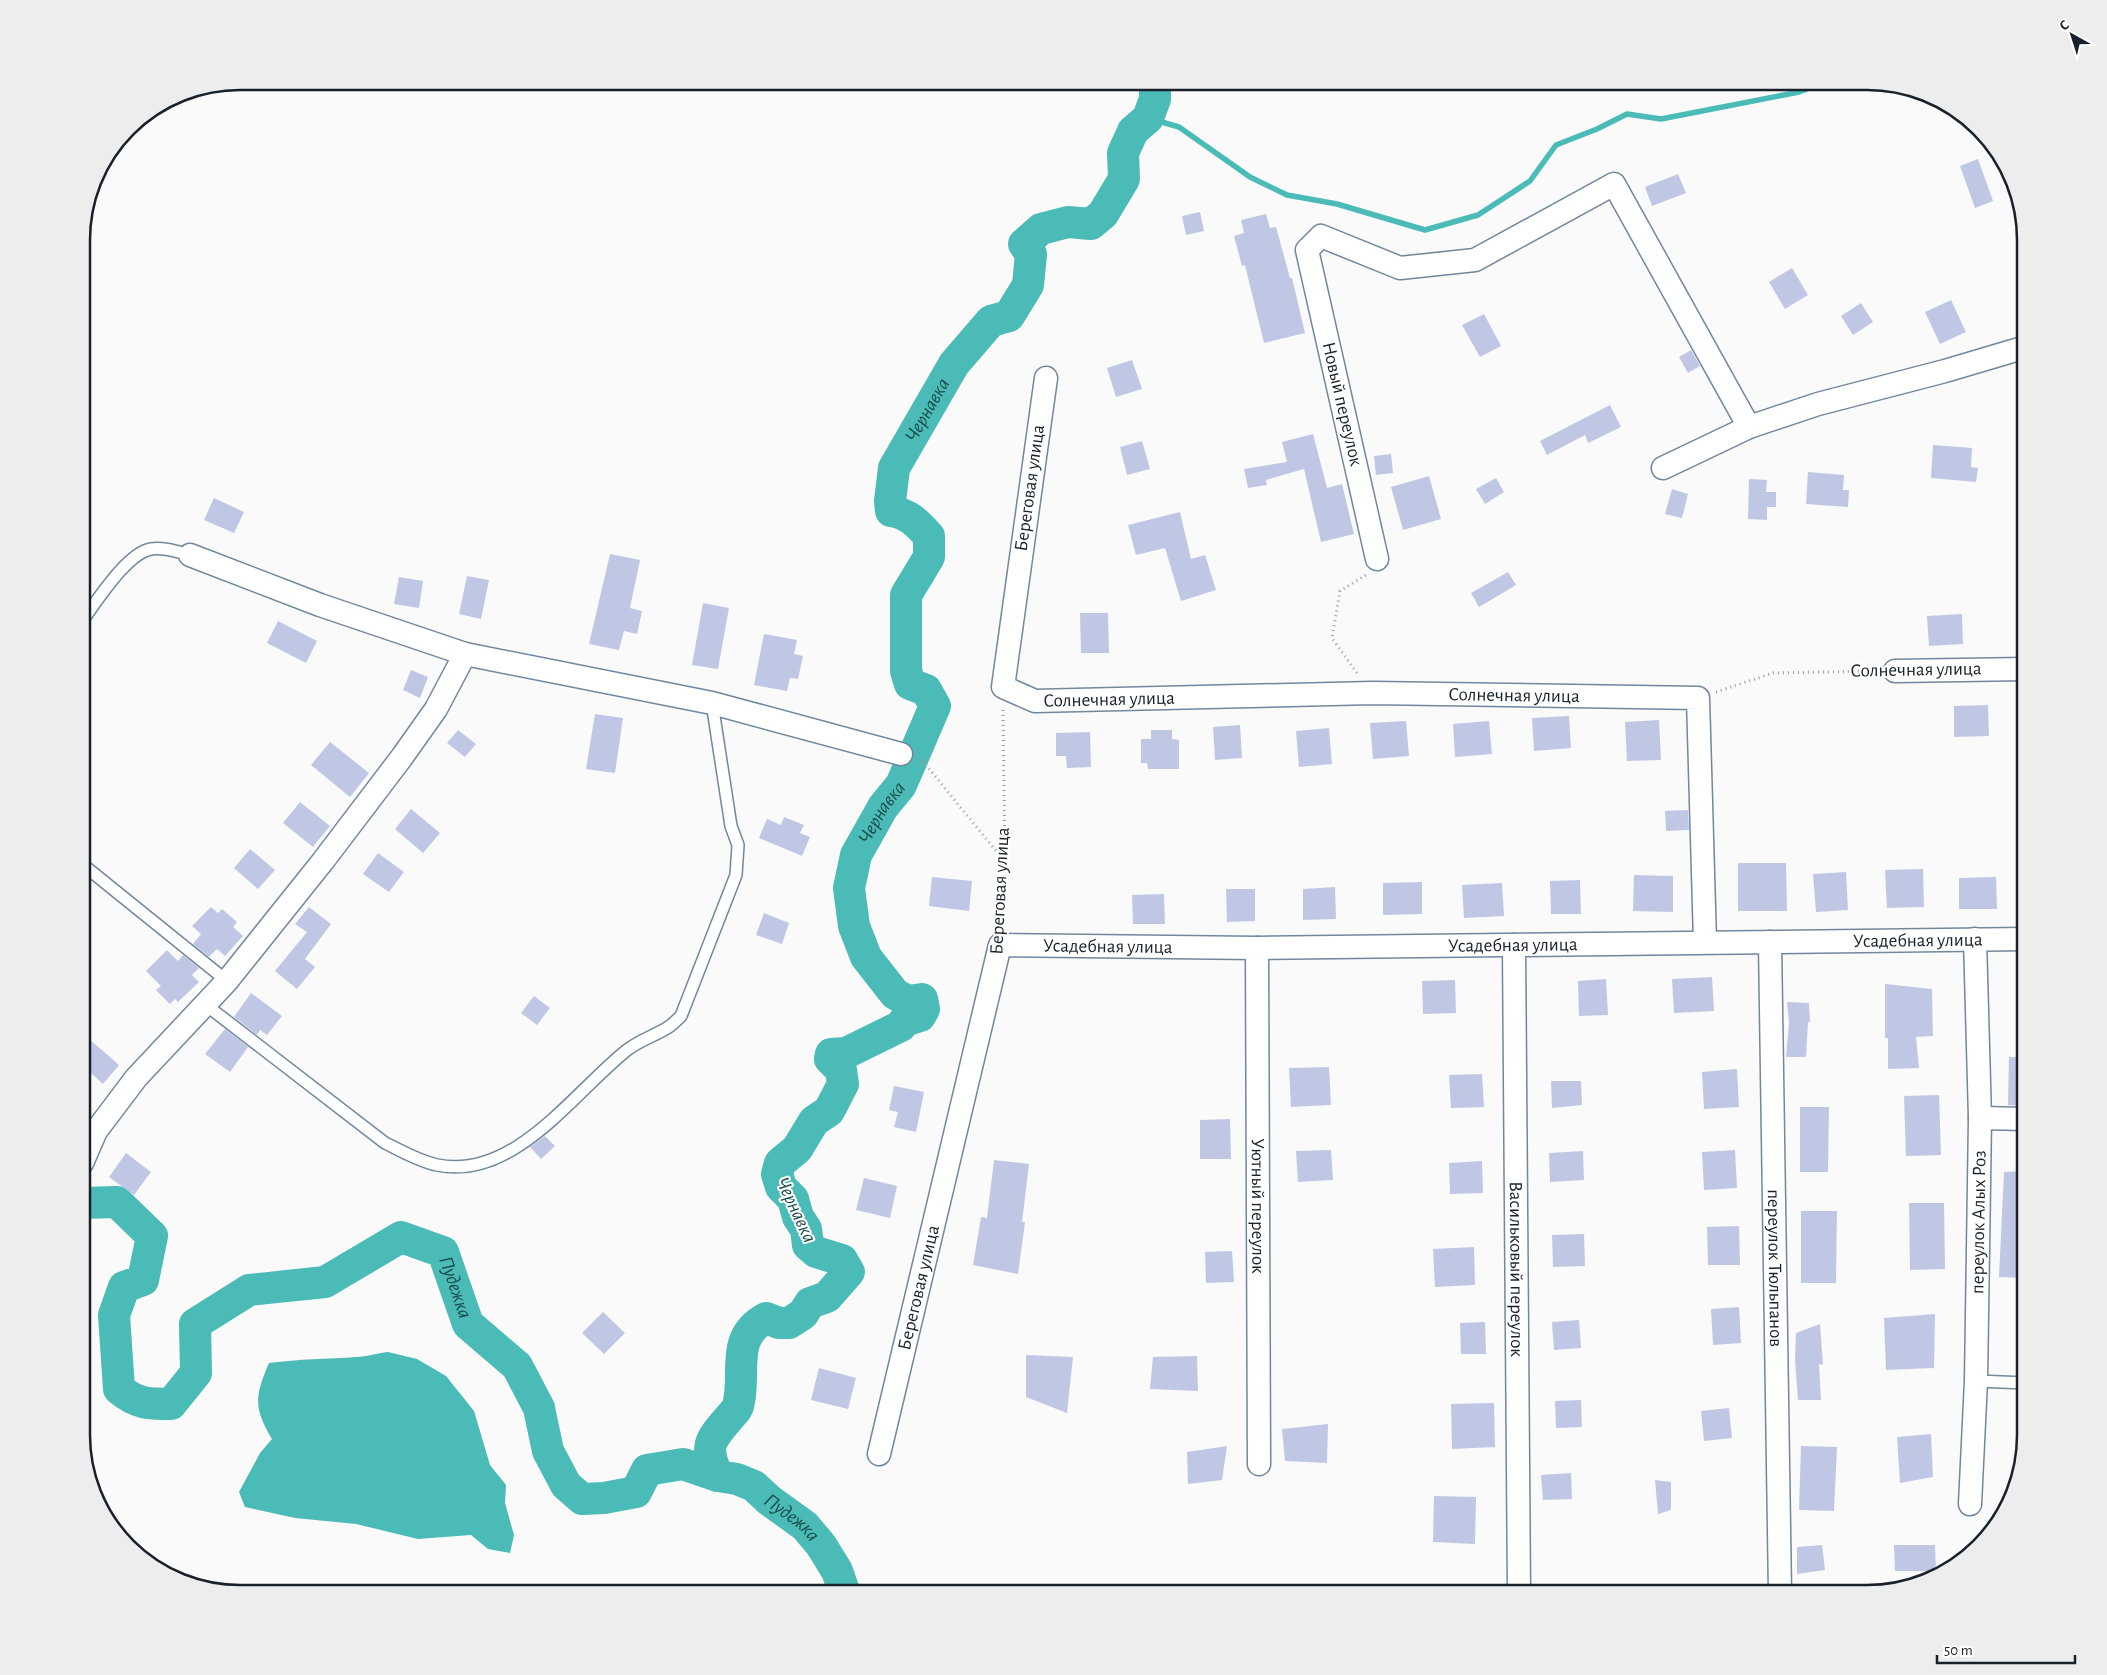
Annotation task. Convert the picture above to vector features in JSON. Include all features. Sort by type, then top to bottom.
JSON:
[{"type":"street","name":"Новый переулок","points":[[1377,559],[1307,250],[1321,236],[1400,268],[1475,260],[1614,184],[1749,427]]},
{"type":"street","points":[[1663,468],[1749,427],[1818,404],[1945,371],[2017,350]]},
{"type":"street","name":"Береговая улица","points":[[1003,687],[1046,378]]},
{"type":"street","points":[[190,555],[320,605],[465,654],[712,703],[901,754]]},
{"type":"street","points":[[90,1145],[96,1131],[136,1078],[227,981],[323,861],[436,709],[465,654]]},
{"type":"street","name":"Солнечная улица","points":[[1895,671],[2017,668]]},
{"type":"street","name":"Солнечная улица","points":[[1003,687],[1035,701],[1372,693],[1698,698]]},
{"type":"street","points":[[1698,698],[1706,942]]},
{"type":"street","name":"переулок Алых Роз","points":[[1970,1504],[1976,1381],[1980,1118],[1975,939]]},
{"type":"street","name":"Усадебная улица","points":[[1000,945],[1257,948],[2017,939]]},
{"type":"street","name":"переулок Тюльпанов","points":[[1770,942],[1780,1585]]},
{"type":"street","name":"Береговая улица","points":[[879,1454],[1000,945]]},
{"type":"street","name":"Васильковый переулок","points":[[1514,945],[1519,1585]]},
{"type":"street","name":"Уютный переулок","points":[[1257,948],[1259,1464]]},
{"type":"street","points":[[1980,1118],[2017,1118]]},
{"type":"lane","points":[[90,610],[137,554],[159,548],[190,555]]},
{"type":"lane","points":[[206,1005],[385,1143],[418,1159],[438,1165],[459,1167],[484,1163],[509,1152],[533,1136],[628,1050],[647,1037],[668,1028],[681,1016],[736,876],[738,845],[731,826],[712,703]]},
{"type":"lane","points":[[90,870],[227,981]]},
{"type":"lane","points":[[1976,1381],[2017,1383]]},
{"type":"path","points":[[1372,693],[1332,638],[1340,590],[1378,568],[1377,559]]},
{"type":"path","name":"Солнечная улица","points":[[1698,698],[1773,673],[1895,671]]},
{"type":"path","name":"Береговая улица","points":[[1000,945],[1005,862],[1003,687]]},
{"type":"path","points":[[922,760],[1005,862]]},
{"type":"water","points":[[923,412],[931,419],[932,424],[926,431],[916,435],[905,429],[913,413]]},
{"type":"water","points":[[927,561],[935,567],[931,578],[933,582],[925,587],[908,590],[906,577],[911,564],[924,565]]},
{"type":"water","points":[[388,1352],[417,1359],[446,1376],[474,1411],[490,1465],[506,1485],[505,1503],[514,1535],[510,1553],[488,1549],[471,1535],[418,1539],[356,1524],[295,1518],[245,1507],[239,1492],[260,1453],[272,1439],[259,1410],[258,1401],[261,1384],[269,1363],[360,1357]]},
{"type":"building","points":[[1978,159],[1993,201],[1975,208],[1960,166]]},
{"type":"building","points":[[1678,174],[1686,193],[1652,206],[1645,187]]},
{"type":"building","points":[[1200,212],[1204,231],[1186,235],[1182,216]]},
{"type":"building","points":[[1266,214],[1270,228],[1276,227],[1290,278],[1292,278],[1305,333],[1264,343],[1245,265],[1242,266],[1234,236],[1244,233],[1241,220]]},
{"type":"building","points":[[1792,268],[1808,295],[1785,309],[1769,282]]},
{"type":"building","points":[[1951,300],[1966,332],[1940,344],[1925,312]]},
{"type":"building","points":[[1861,303],[1873,322],[1853,335],[1841,316]]},
{"type":"building","points":[[1484,314],[1501,346],[1480,357],[1462,325]]},
{"type":"building","points":[[1691,350],[1700,366],[1688,373],[1679,357]]},
{"type":"building","points":[[1132,360],[1142,389],[1116,397],[1107,368]]},
{"type":"building","points":[[1610,405],[1621,427],[1588,443],[1585,435],[1547,455],[1540,441]]},
{"type":"building","points":[[1313,434],[1327,488],[1342,484],[1354,534],[1321,542],[1304,469],[1266,480],[1267,485],[1248,488],[1244,469],[1287,462],[1282,442]]},
{"type":"building","points":[[1142,441],[1150,469],[1127,475],[1120,447]]},
{"type":"building","points":[[1933,445],[1972,448],[1971,467],[1978,468],[1976,482],[1931,478]]},
{"type":"building","points":[[1391,454],[1393,473],[1376,475],[1374,456]]},
{"type":"building","points":[[1808,472],[1844,475],[1843,490],[1849,490],[1848,507],[1806,504]]},
{"type":"building","points":[[1429,476],[1441,519],[1403,530],[1391,487]]},
{"type":"building","points":[[1496,478],[1504,492],[1485,504],[1476,489]]},
{"type":"building","points":[[1749,479],[1767,480],[1766,492],[1776,492],[1776,507],[1767,507],[1767,520],[1748,519]]},
{"type":"building","points":[[1672,489],[1688,494],[1682,518],[1665,514]]},
{"type":"building","points":[[214,498],[244,512],[234,533],[204,520]]},
{"type":"building","points":[[1180,512],[1191,559],[1205,555],[1216,590],[1181,601],[1165,548],[1136,555],[1128,525]]},
{"type":"building","points":[[610,554],[640,560],[630,608],[642,611],[637,634],[624,631],[619,650],[589,644]]},
{"type":"building","points":[[1508,572],[1516,585],[1479,607],[1471,593]]},
{"type":"building","points":[[467,576],[489,580],[481,619],[459,614]]},
{"type":"building","points":[[399,577],[423,581],[419,608],[394,604]]},
{"type":"building","points":[[703,603],[729,608],[718,669],[692,665]]},
{"type":"building","points":[[1080,613],[1108,613],[1109,653],[1081,653]]},
{"type":"building","points":[[1962,614],[1963,644],[1929,646],[1927,616]]},
{"type":"building","points":[[278,621],[317,641],[306,663],[267,643]]},
{"type":"building","points":[[764,634],[797,640],[794,654],[803,656],[798,679],[790,678],[787,691],[754,685]]},
{"type":"building","points":[[411,670],[428,677],[420,698],[403,690]]},
{"type":"building","points":[[1988,705],[1989,736],[1954,737],[1954,706]]},
{"type":"building","points":[[595,714],[623,718],[615,773],[586,769]]},
{"type":"building","points":[[1569,716],[1571,748],[1534,751],[1532,718]]},
{"type":"building","points":[[1659,720],[1661,760],[1627,761],[1625,722]]},
{"type":"building","points":[[1406,721],[1409,756],[1373,759],[1370,723]]},
{"type":"building","points":[[1489,721],[1492,754],[1455,757],[1453,724]]},
{"type":"building","points":[[1240,725],[1242,758],[1215,760],[1213,727]]},
{"type":"building","points":[[1329,728],[1332,764],[1299,767],[1296,731]]},
{"type":"building","points":[[458,730],[476,744],[465,757],[447,743]]},
{"type":"building","points":[[1151,730],[1172,730],[1172,739],[1179,740],[1179,769],[1148,769],[1147,763],[1141,763],[1141,739],[1151,739]]},
{"type":"building","points":[[1090,732],[1091,767],[1067,768],[1066,756],[1056,756],[1056,733]]},
{"type":"building","points":[[330,742],[369,773],[350,797],[311,765]]},
{"type":"building","points":[[300,802],[330,826],[313,847],[283,823]]},
{"type":"building","points":[[411,809],[440,833],[423,853],[395,829]]},
{"type":"building","points":[[1688,810],[1689,830],[1666,831],[1665,811]]},
{"type":"building","points":[[784,817],[804,825],[800,833],[810,837],[802,856],[759,838],[767,819],[781,825]]},
{"type":"building","points":[[250,849],[275,870],[258,889],[234,868]]},
{"type":"building","points":[[378,853],[404,872],[389,892],[363,874]]},
{"type":"building","points":[[1738,863],[1786,863],[1787,911],[1738,911]]},
{"type":"building","points":[[1923,869],[1924,907],[1887,908],[1885,870]]},
{"type":"building","points":[[1846,872],[1848,910],[1816,912],[1813,874]]},
{"type":"building","points":[[1634,875],[1673,876],[1673,912],[1633,911]]},
{"type":"building","points":[[932,877],[972,881],[969,911],[929,906]]},
{"type":"building","points":[[1996,877],[1997,909],[1959,909],[1959,878]]},
{"type":"building","points":[[1580,880],[1581,914],[1551,914],[1550,881]]},
{"type":"building","points":[[1422,882],[1422,914],[1383,915],[1383,883]]},
{"type":"building","points":[[1502,883],[1504,916],[1464,918],[1462,885]]},
{"type":"building","points":[[1335,887],[1336,919],[1303,920],[1303,889]]},
{"type":"building","points":[[1226,889],[1255,889],[1255,921],[1227,922]]},
{"type":"building","points":[[1164,894],[1165,924],[1133,924],[1132,895]]},
{"type":"building","points":[[211,907],[218,913],[222,909],[237,922],[233,927],[243,936],[225,956],[217,949],[209,957],[193,944],[201,934],[192,926]]},
{"type":"building","points":[[309,907],[331,924],[305,959],[315,967],[297,989],[275,971],[307,932],[295,924]]},
{"type":"building","points":[[764,913],[789,923],[782,944],[756,935]]},
{"type":"building","points":[[167,950],[178,961],[183,955],[199,968],[192,975],[199,982],[178,1002],[175,999],[170,1004],[156,990],[161,986],[146,971]]},
{"type":"building","points":[[1712,977],[1714,1011],[1674,1013],[1672,979]]},
{"type":"building","points":[[1606,979],[1608,1015],[1579,1016],[1578,981]]},
{"type":"building","points":[[1455,980],[1456,1013],[1423,1014],[1422,981]]},
{"type":"building","points":[[1885,984],[1932,989],[1933,1036],[1916,1037],[1919,1068],[1888,1069],[1888,1038],[1885,1038]]},
{"type":"building","points":[[251,993],[282,1016],[267,1035],[260,1030],[257,1035],[234,1017]]},
{"type":"building","points":[[534,996],[550,1008],[537,1025],[521,1013]]},
{"type":"building","points":[[1787,1002],[1809,1003],[1810,1022],[1808,1022],[1806,1057],[1786,1057],[1789,1023]]},
{"type":"building","points":[[225,1029],[248,1047],[230,1072],[205,1054]]},
{"type":"building","points":[[90,1040],[119,1065],[103,1084],[90,1072]]},
{"type":"building","points":[[2009,1057],[2017,1057],[2017,1106],[2008,1105]]},
{"type":"building","points":[[1329,1067],[1331,1105],[1291,1107],[1289,1068]]},
{"type":"building","points":[[1737,1069],[1739,1107],[1704,1109],[1702,1072]]},
{"type":"building","points":[[1482,1074],[1484,1107],[1451,1108],[1449,1075]]},
{"type":"building","points":[[1551,1081],[1581,1081],[1582,1105],[1552,1108]]},
{"type":"building","points":[[894,1086],[924,1092],[916,1132],[894,1127],[898,1112],[889,1110]]},
{"type":"building","points":[[1939,1095],[1941,1155],[1906,1156],[1904,1096]]},
{"type":"building","points":[[1800,1107],[1829,1107],[1828,1172],[1800,1172]]},
{"type":"building","points":[[1230,1119],[1231,1159],[1200,1159],[1200,1120]]},
{"type":"building","points":[[545,1136],[555,1146],[541,1159],[530,1147]]},
{"type":"building","points":[[1331,1150],[1333,1180],[1298,1182],[1296,1151]]},
{"type":"building","points":[[1735,1150],[1737,1188],[1704,1190],[1702,1152]]},
{"type":"building","points":[[1583,1151],[1584,1180],[1550,1182],[1549,1153]]},
{"type":"building","points":[[126,1153],[151,1172],[134,1195],[109,1177]]},
{"type":"building","points":[[994,1160],[1029,1164],[1022,1222],[1025,1222],[1018,1274],[973,1265],[981,1217],[987,1218]]},
{"type":"building","points":[[1482,1161],[1483,1193],[1450,1194],[1449,1163]]},
{"type":"building","points":[[2017,1171],[2017,1278],[1999,1277],[2004,1172]]},
{"type":"building","points":[[864,1178],[897,1186],[890,1218],[856,1210]]},
{"type":"building","points":[[1909,1203],[1944,1203],[1945,1269],[1910,1270]]},
{"type":"building","points":[[1801,1211],[1837,1211],[1836,1283],[1801,1283]]},
{"type":"building","points":[[1739,1226],[1740,1265],[1708,1265],[1707,1227]]},
{"type":"building","points":[[1584,1234],[1585,1266],[1553,1267],[1552,1235]]},
{"type":"building","points":[[1474,1247],[1475,1285],[1435,1287],[1433,1249]]},
{"type":"building","points":[[1232,1251],[1234,1282],[1206,1283],[1205,1252]]},
{"type":"building","points":[[1739,1307],[1741,1343],[1713,1345],[1711,1309]]},
{"type":"building","points":[[603,1312],[625,1333],[604,1354],[582,1333]]},
{"type":"building","points":[[1935,1314],[1934,1368],[1886,1370],[1884,1318]]},
{"type":"building","points":[[1579,1320],[1581,1348],[1554,1350],[1552,1322]]},
{"type":"building","points":[[1485,1322],[1486,1354],[1461,1354],[1460,1323]]},
{"type":"building","points":[[1820,1324],[1823,1365],[1819,1364],[1821,1400],[1798,1400],[1795,1360],[1796,1333]]},
{"type":"building","points":[[1026,1355],[1073,1357],[1067,1413],[1026,1397]]},
{"type":"building","points":[[1197,1356],[1198,1391],[1150,1389],[1153,1357]]},
{"type":"building","points":[[819,1368],[856,1378],[848,1409],[811,1400]]},
{"type":"building","points":[[1581,1400],[1582,1427],[1556,1428],[1555,1401]]},
{"type":"building","points":[[1494,1403],[1495,1447],[1452,1449],[1451,1404]]},
{"type":"building","points":[[1729,1408],[1732,1438],[1704,1441],[1701,1411]]},
{"type":"building","points":[[1328,1424],[1327,1463],[1285,1461],[1282,1429]]},
{"type":"building","points":[[1931,1434],[1933,1477],[1900,1483],[1897,1437]]},
{"type":"building","points":[[1227,1446],[1222,1480],[1188,1484],[1187,1452]]},
{"type":"building","points":[[1801,1446],[1837,1447],[1834,1511],[1799,1510]]},
{"type":"building","points":[[1571,1473],[1572,1499],[1543,1500],[1541,1475]]},
{"type":"building","points":[[1655,1480],[1671,1482],[1671,1510],[1658,1514]]},
{"type":"building","points":[[1434,1496],[1476,1497],[1475,1544],[1433,1542]]},
{"type":"building","points":[[1822,1545],[1825,1570],[1797,1574],[1797,1547]]},
{"type":"building","points":[[1894,1545],[1935,1545],[1936,1569],[1931,1571],[1895,1571]]},
{"type":"waterway","name":"Чернавка","points":[[718,1476],[711,1458],[711,1445],[717,1433],[738,1406],[743,1346],[747,1336],[755,1326],[766,1318],[779,1323],[789,1323],[803,1314],[810,1303],[827,1297],[849,1272],[842,1260],[816,1252],[808,1245],[806,1229],[798,1217],[793,1199],[781,1187],[777,1174],[780,1163],[797,1149],[814,1121],[829,1111],[843,1084],[841,1070],[830,1059],[831,1054],[846,1053],[901,1026],[904,1021],[920,1016],[924,1009],[922,999],[908,1001],[895,994],[866,957],[854,926],[849,888],[856,855],[883,807],[901,785],[935,706],[926,690],[910,684],[906,671],[906,595],[929,557],[929,536],[908,517],[891,511],[890,501],[894,468],[954,364],[991,321],[1009,316],[1028,285],[1031,254],[1024,244],[1041,229],[1068,222],[1091,224],[1103,214],[1124,179],[1123,153],[1133,131],[1148,118],[1155,99],[1155,90]]},
{"type":"waterway","points":[[1148,118],[1179,127],[1250,177],[1287,195],[1337,204],[1425,230],[1478,215],[1530,181],[1556,145],[1597,129],[1627,114],[1661,119],[1804,90]]},
{"type":"waterway","name":"Пудежка","points":[[90,1203],[117,1202],[152,1236],[143,1280],[124,1287],[114,1315],[119,1389],[131,1398],[149,1403],[171,1404],[196,1373],[195,1324],[249,1290],[325,1282],[401,1237],[443,1252],[468,1324],[517,1366],[539,1408],[548,1451],[566,1485],[582,1499],[604,1498],[636,1492],[647,1470],[683,1464],[718,1476],[737,1479],[754,1486],[769,1500],[805,1526],[821,1545],[837,1571],[842,1585]]}]
